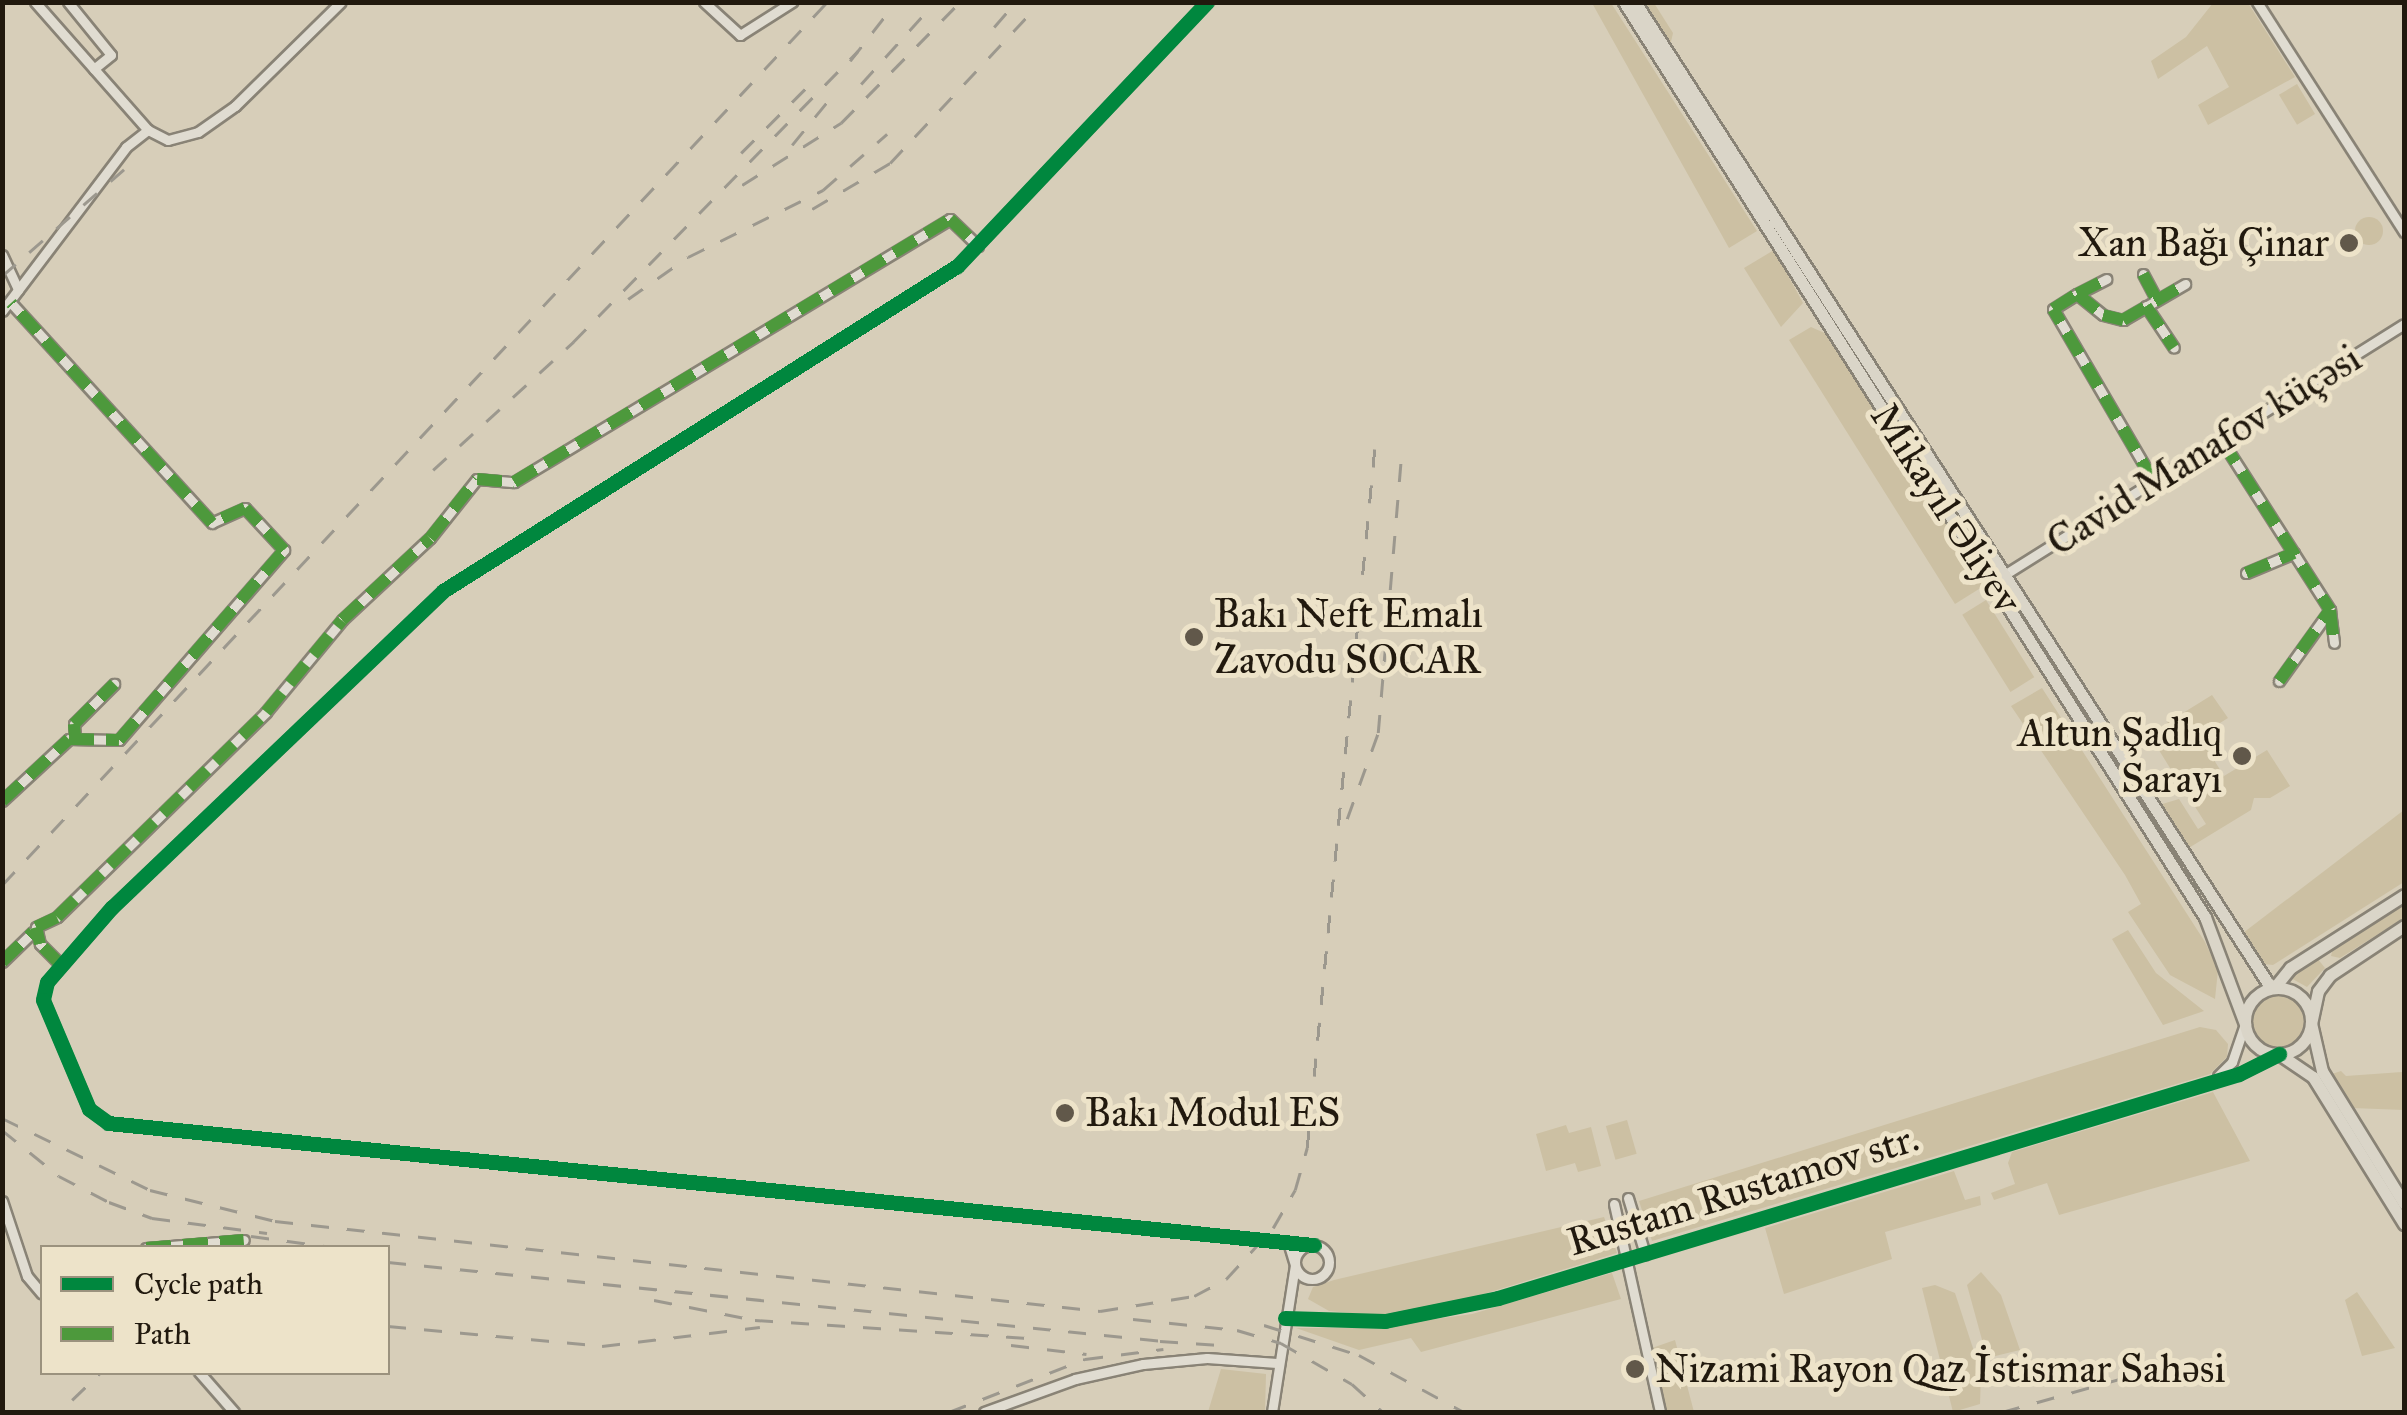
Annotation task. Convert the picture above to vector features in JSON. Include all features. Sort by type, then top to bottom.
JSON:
[{"type":"main road","name":"Mikayıl Əliyev","points":[[1624,2],[2205,918],[2244,1024]]},
{"type":"main road","name":"Mikayıl Əliyev","points":[[1635,2],[2256,967],[2274,988]]},
{"type":"main road","points":[[2404,895],[2290,968],[2274,988],[2250,1002],[2244,1024],[2260,1049],[2279,1054],[2313,1077],[2404,1224]]},
{"type":"main road","points":[[2279,1054],[2301,1044],[2322,983],[2404,926]]},
{"type":"main road","points":[[2333,940],[2326,960],[2347,963]]},
{"type":"main road","points":[[2256,967],[2268,973],[2290,968]]},
{"type":"main road","points":[[2274,988],[2300,997],[2311,1023],[2322,1071],[2404,1204]]},
{"type":"street","points":[[36,2],[148,130],[168,140],[222,117],[341,2]]},
{"type":"street","points":[[68,2],[111,55],[94,69]]},
{"type":"street","points":[[704,2],[740,35],[792,2]]},
{"type":"street","points":[[1207,2],[978,246],[938,280],[458,579],[125,895],[47,982],[45,1008],[89,1110],[108,1123],[1288,1242],[1314,1246],[1328,1258],[1322,1276],[1302,1276],[1288,1242]]},
{"type":"street","points":[[2257,2],[2404,232]]},
{"type":"street","points":[[2,311],[126,147],[148,130]]},
{"type":"street","points":[[2,962],[33,932],[57,917],[266,712],[342,620],[430,538],[477,479],[514,482],[950,219],[978,246]]},
{"type":"street","points":[[2,255],[18,290]]},
{"type":"street","points":[[2142,274],[2156,298]]},
{"type":"street","points":[[2106,279],[2053,309],[2154,482]]},
{"type":"street","points":[[2076,294],[2117,320],[2185,284]]},
{"type":"street","points":[[2,801],[75,736],[119,740],[284,550],[244,508],[212,523],[11,303]]},
{"type":"street","points":[[2146,306],[2174,348]]},
{"type":"street","name":"Cavid Manafov küçəsi","points":[[2004,575],[2222,442],[2404,324]]},
{"type":"street","points":[[2222,442],[2330,610],[2334,643]]},
{"type":"street","points":[[2246,573],[2294,553]]},
{"type":"street","points":[[2278,681],[2330,610]]},
{"type":"street","points":[[75,736],[74,724],[114,684]]},
{"type":"street","points":[[33,932],[61,965]]},
{"type":"street","points":[[2212,1080],[2232,1062],[2244,1024]]},
{"type":"street","name":"Rustam Rustamov str.","points":[[1285,1318],[1406,1318],[1645,1254],[2212,1080],[2279,1054]]},
{"type":"street","points":[[1628,1198],[1645,1254]]},
{"type":"street","points":[[2,1201],[27,1276],[40,1292]]},
{"type":"street","points":[[1614,1204],[1630,1258],[1660,1412]]},
{"type":"street","points":[[183,1245],[244,1240]]},
{"type":"street","points":[[1272,1412],[1298,1253],[1314,1246]]},
{"type":"street","points":[[984,1412],[1119,1368],[1206,1358],[1277,1363]]},
{"type":"street","points":[[202,1375],[234,1412]]},
{"type":"shaded area","points":[[1592,3],[1611,3],[1757,231],[1729,248]]},
{"type":"shaded area","points":[[1642,3],[1654,3],[1673,33],[1670,46]]},
{"type":"shaded area","points":[[2213,3],[2248,3],[2295,77],[2208,125],[2198,105],[2229,87],[2207,46],[2158,79],[2151,61],[2186,37]]},
{"type":"shaded area","points":[[2297,84],[2315,114],[2297,125],[2279,95]]},
{"type":"shaded area","points":[[2369,217],[2379,221],[2383,231],[2379,241],[2369,245],[2359,241],[2355,231],[2359,221]]},
{"type":"shaded area","points":[[1774,250],[1803,303],[1781,327],[1744,268]]},
{"type":"shaded area","points":[[1811,327],[1829,335],[1987,584],[1955,604],[1789,340]]},
{"type":"shaded area","points":[[1986,600],[2034,677],[2010,692],[1962,615]]},
{"type":"shaded area","points":[[2042,688],[2205,942],[2218,970],[2215,999],[2170,975],[2128,912],[2141,904],[2125,875],[2011,706]]},
{"type":"shaded area","points":[[2212,695],[2228,718],[2199,736],[2224,776],[2267,750],[2290,786],[2270,798],[2254,798],[2251,810],[2187,849],[2159,805],[2179,799],[2198,829],[2206,824],[2187,794],[2187,773],[2170,768],[2149,734]]},
{"type":"shaded area","points":[[2404,810],[2404,882],[2273,965],[2264,964],[2243,933]]},
{"type":"shaded area","points":[[2404,903],[2404,918],[2340,958],[2331,956],[2333,948]]},
{"type":"shaded area","points":[[2128,930],[2156,973],[2204,1011],[2163,1025],[2112,939]]},
{"type":"shaded area","points":[[2317,958],[2325,968],[2307,987],[2289,977]]},
{"type":"shaded area","points":[[2278,994],[2297,1002],[2305,1021],[2297,1040],[2278,1048],[2259,1040],[2251,1021],[2259,1002]]},
{"type":"shaded area","points":[[2200,1027],[2216,1030],[2228,1044],[2227,1057],[2210,1074],[1652,1241],[1639,1201]]},
{"type":"shaded area","points":[[2341,1071],[2346,1076],[2402,1072],[2404,1110],[2352,1108],[2332,1074]]},
{"type":"shaded area","points":[[2213,1092],[2250,1161],[2059,1215],[2047,1183],[1994,1200],[1991,1193],[2015,1184],[2008,1163],[2012,1152]]},
{"type":"shaded area","points":[[1627,1120],[1637,1154],[1615,1160],[1606,1126]]},
{"type":"shaded area","points":[[1566,1125],[1569,1133],[1591,1127],[1601,1166],[1578,1172],[1575,1163],[1546,1171],[1536,1134]]},
{"type":"shaded area","points":[[1954,1171],[1965,1200],[1980,1196],[1981,1205],[1885,1232],[1892,1259],[1784,1294],[1765,1228]]},
{"type":"shaded area","points":[[1604,1217],[1617,1253],[1474,1297],[1384,1316],[1329,1311],[1308,1299],[1313,1287],[1334,1280]]},
{"type":"shaded area","points":[[1981,1272],[2001,1295],[2020,1350],[1987,1358],[1967,1285]]},
{"type":"shaded area","points":[[1612,1273],[1621,1299],[1421,1352],[1411,1338],[1359,1350],[1296,1328],[1370,1328],[1472,1314]]},
{"type":"shaded area","points":[[1935,1285],[1955,1293],[1981,1373],[1980,1404],[1953,1412],[1922,1288]]},
{"type":"shaded area","points":[[2357,1292],[2395,1348],[2362,1356],[2345,1300]]},
{"type":"shaded area","points":[[1675,1340],[1694,1412],[1666,1412],[1652,1348]]},
{"type":"shaded area","points":[[1221,1369],[1266,1374],[1265,1412],[1208,1412]]},
{"type":"railway","points":[[2,885],[827,2]]},
{"type":"railway","points":[[850,61],[896,2]]},
{"type":"railway","points":[[861,84],[935,2]]},
{"type":"railway","points":[[994,27],[1016,2]]},
{"type":"railway","points":[[742,185],[841,123],[959,3]]},
{"type":"railway","points":[[812,209],[890,163],[1038,5]]},
{"type":"railway","points":[[433,470],[573,342],[858,51]]},
{"type":"railway","points":[[741,153],[811,83]]},
{"type":"railway","points":[[792,145],[836,91]]},
{"type":"railway","points":[[628,299],[688,257],[823,190],[887,134]]},
{"type":"railway","points":[[2,276],[131,163]]},
{"type":"railway","points":[[2,1118],[150,1190],[275,1221],[1100,1311],[1194,1296],[1226,1279],[1273,1228],[1295,1190],[1307,1148],[1375,444]]},
{"type":"railway","points":[[1347,819],[1378,733],[1401,461]]},
{"type":"railway","points":[[2,1130],[59,1176],[109,1202],[152,1218],[267,1233]]},
{"type":"railway","points":[[251,1236],[317,1245]]},
{"type":"railway","points":[[390,1262],[1173,1342]]},
{"type":"railway","points":[[654,1300],[755,1320],[1027,1338]]},
{"type":"railway","points":[[1133,1319],[1237,1330],[1281,1343],[1352,1384],[1383,1412]]},
{"type":"railway","points":[[1264,1325],[1359,1355],[1464,1412]]},
{"type":"railway","points":[[390,1326],[602,1346],[760,1327]]},
{"type":"railway","points":[[1160,1341],[1220,1345]]},
{"type":"railway","points":[[1011,1345],[1086,1354]]},
{"type":"railway","points":[[949,1412],[1085,1359],[1163,1349]]},
{"type":"railway","points":[[2002,1412],[2148,1371]]},
{"type":"railway","points":[[72,1400],[98,1375]]},
{"type":"marked path","points":[[61,965],[40,944],[36,927],[57,917],[266,712],[342,620],[430,538],[477,479],[514,482],[950,219],[978,246]]},
{"type":"marked path","points":[[2143,274],[2156,298]]},
{"type":"marked path","points":[[2077,294],[2106,279]]},
{"type":"marked path","points":[[2154,482],[2053,309],[2077,294],[2103,315],[2123,320],[2185,284]]},
{"type":"marked path","points":[[2,801],[69,739],[119,740],[284,550],[245,508],[212,523],[11,303]]},
{"type":"marked path","points":[[2146,306],[2174,348]]},
{"type":"marked path","points":[[2222,441],[2330,610],[2334,643]]},
{"type":"marked path","points":[[2246,573],[2294,553]]},
{"type":"marked path","points":[[2279,681],[2330,610]]},
{"type":"marked path","points":[[75,736],[74,724],[114,684]]},
{"type":"marked path","points":[[2,962],[33,932]]},
{"type":"marked path","points":[[183,1245],[244,1240]]},
{"type":"cycle path","points":[[1207,2],[957,266],[443,591],[112,907],[47,982],[43,1000],[89,1109],[108,1123],[1314,1245]]},
{"type":"cycle path","points":[[1285,1318],[1385,1321],[1498,1298],[2239,1074],[2279,1054]]},
{"type":"place","name":"Xan Bağı Çinar","points":[[2349,243]]},
{"type":"place","name":"Bakı Neft Emalı Zavodu SOCAR","points":[[1194,637]]},
{"type":"place","name":"Altun Şadlıq Sarayı","points":[[2242,756]]},
{"type":"place","name":"Bakı Modul ES","points":[[1065,1113]]},
{"type":"place","name":"Nizami Rayon Qaz İstismar Sahəsi","points":[[1635,1369]]}]
